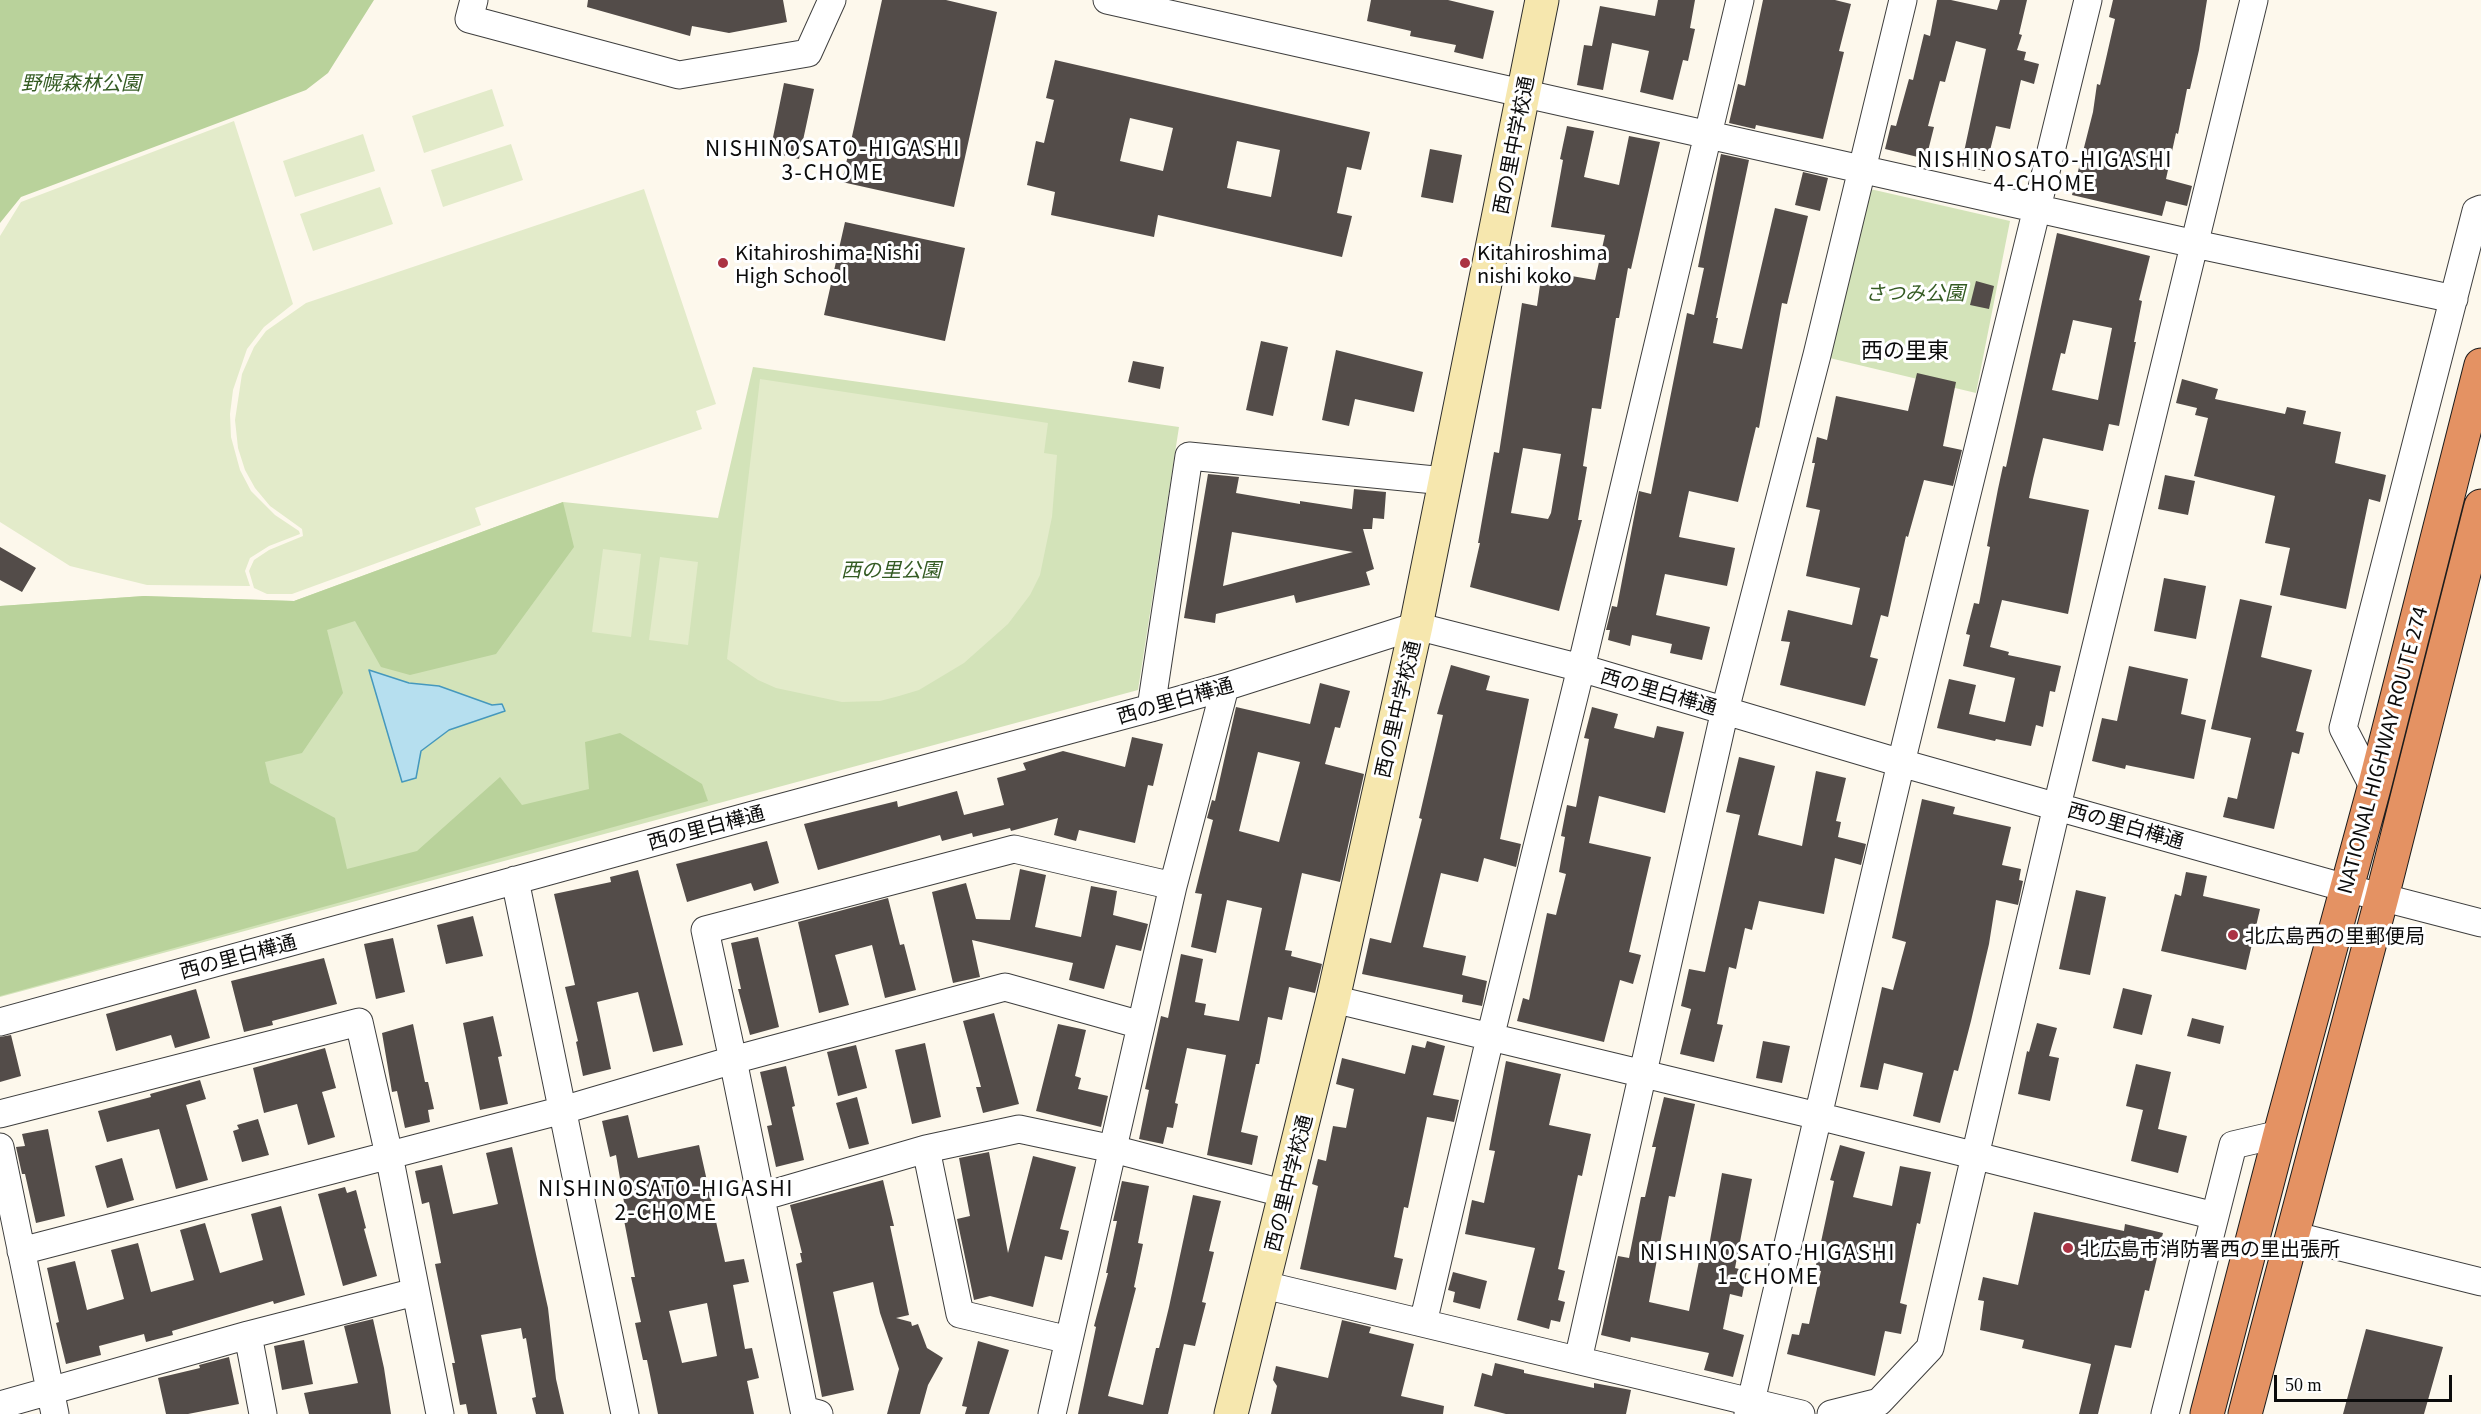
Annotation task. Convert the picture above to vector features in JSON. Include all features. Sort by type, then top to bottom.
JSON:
[{"type":"highway","name":"NATIONAL HIGHWAY ROUTE 274","points":[[2207,1414],[2374,788],[2481,365]]},
{"type":"highway","name":"NATIONAL HIGHWAY ROUTE 274","points":[[2245,1414],[2382,897],[2481,506]]},
{"type":"street","points":[[474,0],[469,19],[680,75],[808,53],[832,0]]},
{"type":"street","points":[[1107,0],[1195,10],[1523,95],[1708,134],[2195,244],[2454,298]]},
{"type":"street","name":"西の里中学校通","points":[[1231,1414],[1333,999],[1416,626],[1542,0]]},
{"type":"street","points":[[1423,1323],[1740,0]]},
{"type":"street","points":[[1578,1360],[1725,710],[1817,355],[1903,0]]},
{"type":"street","points":[[1749,1408],[1901,762],[2088,0]]},
{"type":"street","points":[[1831,1414],[1879,1402],[1930,1348],[2057,806],[2254,0]]},
{"type":"street","points":[[2374,788],[2343,728],[2476,211],[2481,209]]},
{"type":"street","points":[[1151,708],[1188,456],[1444,481]]},
{"type":"street","name":"西の里白樺通","points":[[0,1022],[515,879],[1151,708],[1225,687],[1416,626],[1581,669],[2346,888],[2481,923]]},
{"type":"street","points":[[1052,1414],[1173,886],[1225,687]]},
{"type":"street","points":[[819,1414],[804,1410],[734,1060],[705,930],[1014,849],[1173,886]]},
{"type":"street","points":[[515,879],[625,1414]]},
{"type":"street","points":[[21,1251],[563,1110],[734,1060],[1005,987],[1141,1025]]},
{"type":"street","points":[[1333,999],[1818,1116],[2215,1216]]},
{"type":"street","points":[[0,1114],[359,1022],[389,1155],[440,1414]]},
{"type":"street","points":[[761,1197],[927,1149],[1020,1129],[1113,1149],[1286,1194]]},
{"type":"street","points":[[2165,1414],[2234,1145],[2280,1134]]},
{"type":"street","points":[[0,1147],[52,1403]]},
{"type":"street","points":[[927,1149],[960,1314],[1069,1340]]},
{"type":"street","points":[[2292,1235],[2481,1282]]},
{"type":"street","points":[[1264,1285],[1578,1360],[1749,1408],[1801,1414]]},
{"type":"street","points":[[0,1405],[52,1403],[248,1335],[415,1292]]},
{"type":"street","points":[[248,1335],[263,1414]]},
{"type":"green space","name":"野幌森林公園","points":[[0,0],[374,0],[328,73],[306,90],[21,197],[0,223]]},
{"type":"green space","points":[[492,89],[504,126],[424,153],[412,116]]},
{"type":"green space","points":[[234,121],[293,304],[264,327],[247,349],[233,390],[230,414],[231,437],[240,470],[251,491],[275,515],[300,534],[269,546],[250,558],[245,571],[250,586],[147,585],[70,566],[0,522],[0,236],[21,202]]},
{"type":"green space","points":[[363,134],[375,171],[295,197],[283,161]]},
{"type":"green space","points":[[511,144],[523,180],[443,207],[431,170]]},
{"type":"green space","name":"さつみ公園","points":[[1857,186],[2010,221],[1976,393],[1817,355]]},
{"type":"green space","points":[[380,187],[393,224],[313,251],[300,214]]},
{"type":"green space","points":[[644,189],[716,404],[696,411],[702,429],[475,508],[481,525],[292,594],[267,594],[254,588],[249,571],[254,560],[269,550],[303,536],[302,529],[270,506],[255,488],[245,470],[238,448],[235,420],[242,374],[254,347],[266,331],[306,303]]},
{"type":"green space","name":"西の里公園","points":[[753,367],[1179,427],[1138,690],[0,997],[0,606],[144,596],[294,601],[563,502],[718,518]]},
{"type":"green space","points":[[760,379],[1048,423],[1044,453],[1057,455],[1052,517],[1040,575],[1030,595],[1008,624],[964,663],[919,690],[880,701],[842,702],[776,688],[758,680],[727,659]]},
{"type":"green space","points":[[563,502],[574,547],[496,654],[410,675],[381,667],[355,621],[327,630],[343,693],[302,753],[265,762],[270,783],[335,818],[347,869],[417,851],[500,777],[522,805],[589,789],[585,742],[620,733],[702,784],[708,801],[0,996],[0,606],[144,596],[294,601]]},
{"type":"green space","points":[[603,549],[641,554],[631,637],[592,632]]},
{"type":"green space","points":[[660,557],[698,562],[688,645],[649,640]]},
{"type":"water","points":[[369,670],[409,683],[439,686],[492,705],[502,704],[505,711],[449,730],[421,751],[416,778],[402,782]]},
{"type":"building","points":[[588,0],[783,0],[787,22],[729,33],[692,26],[690,36],[587,7]]},
{"type":"building","points":[[882,0],[946,0],[997,12],[954,207],[842,182]]},
{"type":"building","points":[[1371,0],[1448,0],[1494,11],[1483,59],[1454,52],[1456,45],[1410,36],[1411,31],[1367,21]]},
{"type":"building","points":[[1658,0],[1695,0],[1690,28],[1695,29],[1688,61],[1683,60],[1673,100],[1640,92],[1649,51],[1612,43],[1603,90],[1577,85],[1584,45],[1592,46],[1600,6],[1655,16]]},
{"type":"building","points":[[1763,0],[1835,0],[1851,4],[1839,51],[1844,52],[1823,139],[1756,125],[1755,129],[1729,123],[1738,84],[1745,86]]},
{"type":"building","points":[[1937,0],[1951,0],[1997,10],[2000,0],[2027,0],[2019,34],[2022,35],[2017,50],[2026,52],[2024,60],[2039,64],[2034,84],[2021,80],[2010,129],[1996,126],[1985,171],[1961,166],[1986,49],[1956,41],[1945,82],[1940,81],[1928,126],[1934,127],[1926,159],[1885,149],[1891,125],[1896,126],[1909,79],[1913,80],[1924,34],[1930,36]]},
{"type":"building","points":[[2113,0],[2207,0],[2199,50],[2190,89],[2187,89],[2166,179],[2192,186],[2187,206],[2166,201],[2162,216],[2072,195],[2093,112],[2097,84],[2100,85],[2115,19],[2109,17]]},
{"type":"building","points":[[1055,60],[1370,132],[1361,170],[1347,167],[1337,213],[1352,216],[1342,257],[1158,215],[1154,237],[1051,215],[1055,192],[1027,185],[1036,141],[1044,143],[1054,100],[1046,98]],"holes":[[[1130,118],[1173,128],[1163,171],[1120,161]],[[1237,141],[1280,150],[1271,197],[1227,188]]]},
{"type":"building","points":[[784,83],[814,89],[799,159],[770,152]]},
{"type":"building","points":[[1567,126],[1594,131],[1584,177],[1619,185],[1629,136],[1660,142],[1631,269],[1628,268],[1619,318],[1616,318],[1601,409],[1592,408],[1583,466],[1587,467],[1578,520],[1582,520],[1559,611],[1470,587],[1480,543],[1478,543],[1494,452],[1499,453],[1522,303],[1537,306],[1542,271],[1595,280],[1605,235],[1551,227],[1563,160],[1560,159]],"holes":[[[1523,448],[1561,454],[1548,519],[1511,513]]]},
{"type":"building","points":[[1430,149],[1462,155],[1453,203],[1421,197]]},
{"type":"building","points":[[1721,154],[1749,160],[1716,318],[1718,318],[1713,343],[1742,349],[1775,208],[1808,216],[1787,304],[1782,303],[1759,428],[1756,427],[1738,502],[1689,491],[1679,537],[1735,548],[1727,586],[1665,574],[1656,615],[1710,627],[1702,660],[1670,653],[1672,644],[1632,635],[1630,646],[1608,640],[1610,630],[1606,630],[1612,606],[1617,607],[1639,491],[1651,494],[1687,313],[1694,315],[1704,268],[1698,267]]},
{"type":"building","points":[[1803,172],[1828,178],[1820,211],[1795,205]]},
{"type":"building","points":[[845,222],[965,248],[945,341],[824,315]]},
{"type":"building","points":[[2057,233],[2150,256],[2139,300],[2142,301],[2134,342],[2136,342],[2119,426],[2109,424],[2103,451],[2043,438],[2033,479],[2029,498],[2089,510],[2068,614],[2002,600],[1990,647],[2009,652],[2008,655],[2061,666],[2055,692],[2050,691],[2043,727],[2036,725],[2031,746],[1996,739],[1995,741],[1937,728],[1949,679],[1976,685],[1969,714],[2005,722],[2015,678],[1963,666],[1970,635],[1966,634],[1974,603],[1979,604],[1998,489],[2003,466],[2006,467]],"holes":[[[2073,320],[2112,328],[2098,400],[2052,390],[2061,353],[2065,354]]]},
{"type":"building","points":[[1976,281],[1994,286],[1989,309],[1970,305]]},
{"type":"building","points":[[1261,341],[1288,347],[1273,416],[1246,410]]},
{"type":"building","points":[[1336,350],[1423,372],[1414,412],[1355,399],[1349,426],[1322,420]]},
{"type":"building","points":[[1133,361],[1164,367],[1160,389],[1128,382]]},
{"type":"building","points":[[1917,373],[1956,382],[1943,446],[1962,450],[1953,486],[1924,480],[1908,537],[1906,536],[1888,617],[1881,615],[1870,657],[1878,659],[1865,706],[1780,685],[1790,642],[1781,641],[1788,610],[1852,625],[1860,588],[1806,576],[1820,510],[1806,507],[1815,463],[1812,463],[1817,437],[1827,440],[1836,396],[1908,411]]},
{"type":"building","points":[[2182,379],[2218,389],[2215,399],[2285,414],[2287,407],[2306,411],[2303,424],[2341,432],[2335,463],[2386,475],[2380,502],[2369,499],[2346,609],[2280,595],[2290,548],[2265,543],[2275,496],[2194,476],[2208,418],[2195,415],[2197,408],[2176,403]]},
{"type":"building","points":[[1208,474],[1239,477],[1236,493],[1300,504],[1300,501],[1352,509],[1354,489],[1386,492],[1384,519],[1373,518],[1372,529],[1363,529],[1374,569],[1366,572],[1370,585],[1296,603],[1294,595],[1216,614],[1215,623],[1184,618]],"holes":[[[1232,532],[1353,552],[1223,586]]]},
{"type":"building","points":[[2165,475],[2195,481],[2188,515],[2158,509]]},
{"type":"building","points":[[0,547],[36,568],[22,592],[0,580]]},
{"type":"building","points":[[2164,578],[2206,586],[2196,639],[2154,631]]},
{"type":"building","points":[[2240,599],[2272,606],[2261,657],[2312,670],[2296,731],[2304,733],[2299,754],[2292,752],[2274,829],[2223,817],[2228,797],[2237,799],[2251,738],[2211,729]]},
{"type":"building","points":[[1451,665],[1490,676],[1486,690],[1529,699],[1500,839],[1521,844],[1516,867],[1484,858],[1478,882],[1441,873],[1423,947],[1466,956],[1462,975],[1487,981],[1482,1006],[1462,1002],[1463,995],[1362,974],[1370,938],[1391,943],[1422,819],[1419,818],[1443,715],[1437,714]]},
{"type":"building","points":[[2129,666],[2188,679],[2181,714],[2206,720],[2194,779],[2126,765],[2125,769],[2092,761],[2102,718],[2117,721]]},
{"type":"building","points":[[1320,683],[1350,691],[1340,728],[1335,727],[1325,764],[1364,774],[1340,882],[1302,873],[1285,950],[1292,951],[1291,956],[1322,964],[1315,993],[1289,987],[1282,1020],[1268,1017],[1259,1064],[1256,1064],[1241,1132],[1258,1136],[1252,1165],[1207,1155],[1226,1055],[1187,1048],[1175,1103],[1178,1104],[1173,1128],[1167,1127],[1163,1144],[1139,1139],[1149,1090],[1145,1089],[1161,1016],[1168,1018],[1181,954],[1203,959],[1195,1002],[1206,1004],[1204,1015],[1239,1021],[1262,908],[1227,900],[1216,953],[1191,947],[1202,894],[1195,893],[1213,820],[1207,818],[1212,800],[1215,801],[1236,707],[1310,724]],"holes":[[[1258,752],[1300,762],[1279,842],[1239,831]]]},
{"type":"building","points":[[1592,707],[1618,714],[1614,728],[1654,738],[1657,726],[1684,732],[1665,813],[1599,796],[1589,843],[1651,857],[1629,952],[1641,955],[1633,984],[1620,980],[1604,1042],[1517,1021],[1523,998],[1529,1000],[1547,913],[1556,915],[1566,874],[1559,872],[1565,837],[1561,836],[1567,805],[1576,807],[1589,739],[1584,738]]},
{"type":"building","points":[[1132,737],[1163,744],[1153,786],[1148,785],[1135,843],[1079,830],[1076,841],[1054,835],[1058,818],[1011,831],[1010,828],[973,837],[972,833],[942,841],[940,835],[818,870],[804,824],[897,801],[898,807],[957,791],[964,815],[1004,805],[997,778],[1026,770],[1023,763],[1063,751],[1125,767]]},
{"type":"building","points":[[1739,757],[1775,766],[1758,835],[1802,846],[1816,771],[1846,778],[1836,821],[1841,822],[1838,837],[1866,844],[1861,865],[1835,858],[1824,914],[1759,901],[1752,930],[1745,928],[1736,969],[1729,967],[1717,1024],[1723,1025],[1714,1062],[1680,1054],[1691,1009],[1681,1006],[1689,969],[1705,972],[1740,815],[1726,812]]},
{"type":"building","points":[[1922,799],[1955,807],[1953,814],[2011,827],[2002,865],[2021,869],[2019,880],[2023,881],[2018,905],[1996,900],[1989,944],[1971,1021],[1958,1071],[1954,1070],[1940,1123],[1913,1116],[1923,1073],[1884,1063],[1878,1090],[1860,1087],[1882,987],[1893,990],[1906,942],[1892,938]]},
{"type":"building","points":[[767,841],[779,883],[754,891],[751,883],[687,902],[676,864]]},
{"type":"building","points":[[1020,869],[1046,875],[1035,927],[1081,937],[1091,886],[1117,891],[1113,915],[1148,924],[1141,951],[1116,945],[1104,989],[1069,980],[1073,963],[972,940],[980,977],[953,983],[932,892],[966,883],[976,919],[1010,920]]},
{"type":"building","points":[[638,870],[683,1045],[653,1052],[638,992],[597,1002],[611,1069],[583,1076],[576,1042],[578,1041],[565,987],[575,985],[554,894],[611,882],[610,877]]},
{"type":"building","points":[[2186,872],[2207,876],[2203,896],[2260,909],[2246,970],[2161,951],[2175,894],[2181,896]]},
{"type":"building","points":[[2076,890],[2106,897],[2090,975],[2059,969]]},
{"type":"building","points":[[888,898],[900,945],[904,944],[916,990],[885,998],[872,945],[835,955],[849,1005],[819,1013],[798,922]]},
{"type":"building","points":[[473,916],[483,956],[446,964],[437,925]]},
{"type":"building","points":[[758,937],[779,1027],[750,1035],[738,989],[741,989],[731,943]]},
{"type":"building","points":[[393,938],[405,992],[376,999],[364,944]]},
{"type":"building","points":[[324,958],[337,1004],[272,1021],[273,1025],[244,1032],[231,981]]},
{"type":"building","points":[[2123,988],[2152,995],[2142,1035],[2113,1028]]},
{"type":"building","points":[[196,989],[210,1038],[175,1048],[171,1035],[116,1051],[106,1014]]},
{"type":"building","points":[[994,1013],[1019,1104],[983,1113],[976,1087],[981,1087],[963,1021]]},
{"type":"building","points":[[493,1016],[502,1056],[498,1057],[508,1104],[480,1110],[463,1023]]},
{"type":"building","points":[[2192,1018],[2224,1026],[2220,1044],[2187,1036]]},
{"type":"building","points":[[2037,1023],[2057,1028],[2049,1056],[2059,1058],[2050,1101],[2018,1094],[2027,1051],[2029,1052]]},
{"type":"building","points":[[413,1024],[425,1082],[428,1082],[434,1109],[428,1110],[430,1122],[405,1128],[397,1091],[392,1092],[382,1033]]},
{"type":"building","points":[[1058,1024],[1086,1030],[1075,1076],[1081,1078],[1078,1089],[1108,1096],[1101,1127],[1036,1111]]},
{"type":"building","points":[[11,1035],[21,1076],[0,1082],[0,1037]]},
{"type":"building","points":[[1427,1041],[1445,1046],[1433,1095],[1459,1100],[1454,1122],[1427,1117],[1408,1208],[1404,1207],[1394,1257],[1403,1259],[1396,1290],[1300,1269],[1318,1186],[1312,1184],[1318,1159],[1326,1161],[1333,1126],[1346,1128],[1354,1089],[1336,1084],[1342,1058],[1405,1074],[1412,1045],[1425,1048]]},
{"type":"building","points":[[1763,1041],[1790,1046],[1782,1083],[1756,1078]]},
{"type":"building","points":[[925,1043],[941,1117],[912,1124],[895,1050]]},
{"type":"building","points":[[856,1045],[867,1088],[838,1096],[827,1052]]},
{"type":"building","points":[[325,1048],[336,1088],[322,1092],[335,1137],[308,1145],[297,1104],[264,1113],[253,1068]]},
{"type":"building","points":[[1506,1061],[1561,1074],[1549,1125],[1591,1134],[1582,1176],[1578,1175],[1558,1269],[1565,1271],[1558,1300],[1565,1302],[1560,1322],[1551,1320],[1549,1329],[1517,1320],[1535,1248],[1465,1234],[1472,1200],[1484,1203],[1495,1151],[1489,1150]]},
{"type":"building","points":[[2136,1064],[2171,1072],[2158,1129],[2187,1136],[2178,1173],[2131,1161],[2143,1110],[2126,1106]]},
{"type":"building","points":[[786,1066],[795,1106],[792,1107],[804,1160],[776,1167],[767,1126],[772,1125],[760,1072]]},
{"type":"building","points":[[200,1080],[206,1099],[186,1105],[208,1180],[176,1189],[159,1129],[107,1142],[98,1111],[151,1097],[150,1094]]},
{"type":"building","points":[[857,1097],[869,1144],[849,1149],[836,1103]]},
{"type":"building","points":[[1664,1097],[1695,1104],[1675,1197],[1669,1196],[1649,1302],[1689,1311],[1699,1261],[1706,1263],[1722,1173],[1752,1179],[1735,1268],[1747,1271],[1742,1297],[1730,1294],[1723,1329],[1744,1335],[1733,1377],[1704,1370],[1709,1353],[1631,1337],[1630,1342],[1601,1335],[1618,1256],[1629,1258],[1641,1197],[1645,1197],[1656,1147],[1652,1147]]},
{"type":"building","points":[[628,1115],[638,1158],[699,1145],[725,1262],[744,1259],[749,1282],[733,1285],[745,1349],[752,1348],[759,1378],[747,1381],[754,1414],[658,1414],[647,1360],[643,1360],[635,1323],[641,1322],[631,1277],[635,1277],[623,1215],[626,1214],[616,1155],[610,1157],[602,1121]],"holes":[[[707,1303],[717,1356],[682,1363],[669,1311]]]},
{"type":"building","points":[[258,1119],[269,1155],[242,1162],[233,1131],[239,1129],[237,1125]]},
{"type":"building","points":[[48,1129],[65,1216],[36,1223],[25,1174],[22,1174],[16,1147],[25,1146],[22,1134]]},
{"type":"building","points":[[1840,1145],[1865,1152],[1853,1197],[1892,1206],[1900,1166],[1931,1172],[1920,1224],[1917,1223],[1900,1303],[1907,1305],[1901,1334],[1885,1331],[1875,1376],[1787,1354],[1792,1334],[1799,1335],[1802,1323],[1809,1324],[1821,1271],[1815,1270],[1834,1181],[1830,1180]]},
{"type":"building","points":[[512,1147],[548,1308],[556,1379],[564,1414],[536,1414],[532,1398],[536,1397],[526,1338],[523,1339],[521,1328],[481,1335],[497,1414],[468,1414],[466,1404],[460,1405],[452,1363],[455,1363],[435,1264],[441,1263],[429,1202],[422,1204],[415,1171],[442,1165],[453,1214],[494,1205],[498,1204],[486,1153]]},
{"type":"building","points":[[989,1152],[1008,1253],[1033,1156],[1076,1167],[1060,1229],[1069,1231],[1062,1260],[1045,1256],[1033,1307],[990,1296],[974,1300],[957,1219],[970,1216],[959,1158]]},
{"type":"building","points":[[122,1158],[134,1200],[107,1208],[95,1166]]},
{"type":"building","points":[[883,1180],[894,1226],[890,1226],[909,1315],[896,1318],[911,1322],[912,1326],[918,1324],[927,1348],[943,1358],[928,1385],[920,1414],[887,1414],[899,1369],[880,1313],[873,1282],[833,1292],[854,1390],[822,1397],[796,1264],[802,1262],[800,1253],[802,1253],[790,1205]]},
{"type":"building","points":[[1122,1181],[1149,1186],[1138,1243],[1143,1244],[1134,1287],[1136,1288],[1108,1396],[1143,1405],[1156,1348],[1159,1348],[1169,1307],[1193,1195],[1221,1201],[1209,1251],[1214,1252],[1202,1302],[1206,1303],[1195,1346],[1184,1344],[1168,1414],[1078,1414],[1096,1327],[1094,1326],[1108,1273],[1106,1273],[1117,1221],[1113,1221]]},
{"type":"building","points":[[345,1187],[347,1193],[356,1190],[377,1276],[343,1286],[318,1194]]},
{"type":"building","points":[[281,1206],[305,1295],[274,1304],[273,1301],[172,1331],[173,1335],[146,1342],[144,1334],[99,1346],[101,1355],[66,1364],[56,1323],[59,1322],[47,1268],[75,1261],[87,1310],[124,1299],[111,1250],[138,1243],[151,1292],[194,1280],[180,1230],[205,1223],[220,1273],[263,1260],[251,1214]]},
{"type":"building","points":[[2034,1212],[2124,1231],[2125,1224],[2163,1233],[2149,1291],[2145,1290],[2131,1348],[2115,1345],[2098,1414],[2079,1414],[2091,1364],[2022,1348],[2024,1340],[1980,1330],[1984,1301],[1978,1300],[1983,1277],[2018,1285]]},
{"type":"building","points":[[1453,1272],[1487,1281],[1480,1309],[1453,1302],[1455,1292],[1448,1290]]},
{"type":"building","points":[[373,1319],[391,1414],[309,1414],[304,1393],[358,1383],[344,1326]]},
{"type":"building","points":[[1342,1320],[1371,1327],[1369,1333],[1414,1344],[1401,1396],[1444,1406],[1443,1414],[1271,1414],[1277,1386],[1273,1380],[1276,1366],[1328,1378]]},
{"type":"building","points":[[2366,1329],[2443,1347],[2424,1414],[2343,1414]]},
{"type":"building","points":[[304,1340],[313,1384],[282,1390],[274,1346]]},
{"type":"building","points":[[978,1341],[1009,1350],[989,1414],[965,1414],[967,1407],[962,1406]]},
{"type":"building","points":[[229,1357],[239,1404],[188,1414],[166,1414],[158,1378],[200,1368],[199,1365]]},
{"type":"building","points":[[1495,1363],[1524,1370],[1524,1373],[1594,1388],[1594,1383],[1631,1390],[1626,1414],[1506,1414],[1474,1406],[1482,1373],[1492,1376]]},
{"type":"place","name":"Kitahiroshima-Nishi High School","points":[[723,263]]},
{"type":"place","name":"Kitahiroshima nishi koko","points":[[1465,263]]},
{"type":"place","name":"北広島西の里郵便局","points":[[2233,935]]},
{"type":"place","name":"北広島市消防署西の里出張所","points":[[2068,1248]]},
{"type":"district","name":"NISHINOSATO-HIGASHI 3-CHOME","points":[[833,160]]},
{"type":"district","name":"NISHINOSATO-HIGASHI 4-CHOME","points":[[2045,171]]},
{"type":"district","name":"西の里東","points":[[1905,350]]},
{"type":"district","name":"NISHINOSATO-HIGASHI 2-CHOME","points":[[666,1200]]},
{"type":"district","name":"NISHINOSATO-HIGASHI 1-CHOME","points":[[1768,1264]]}]
